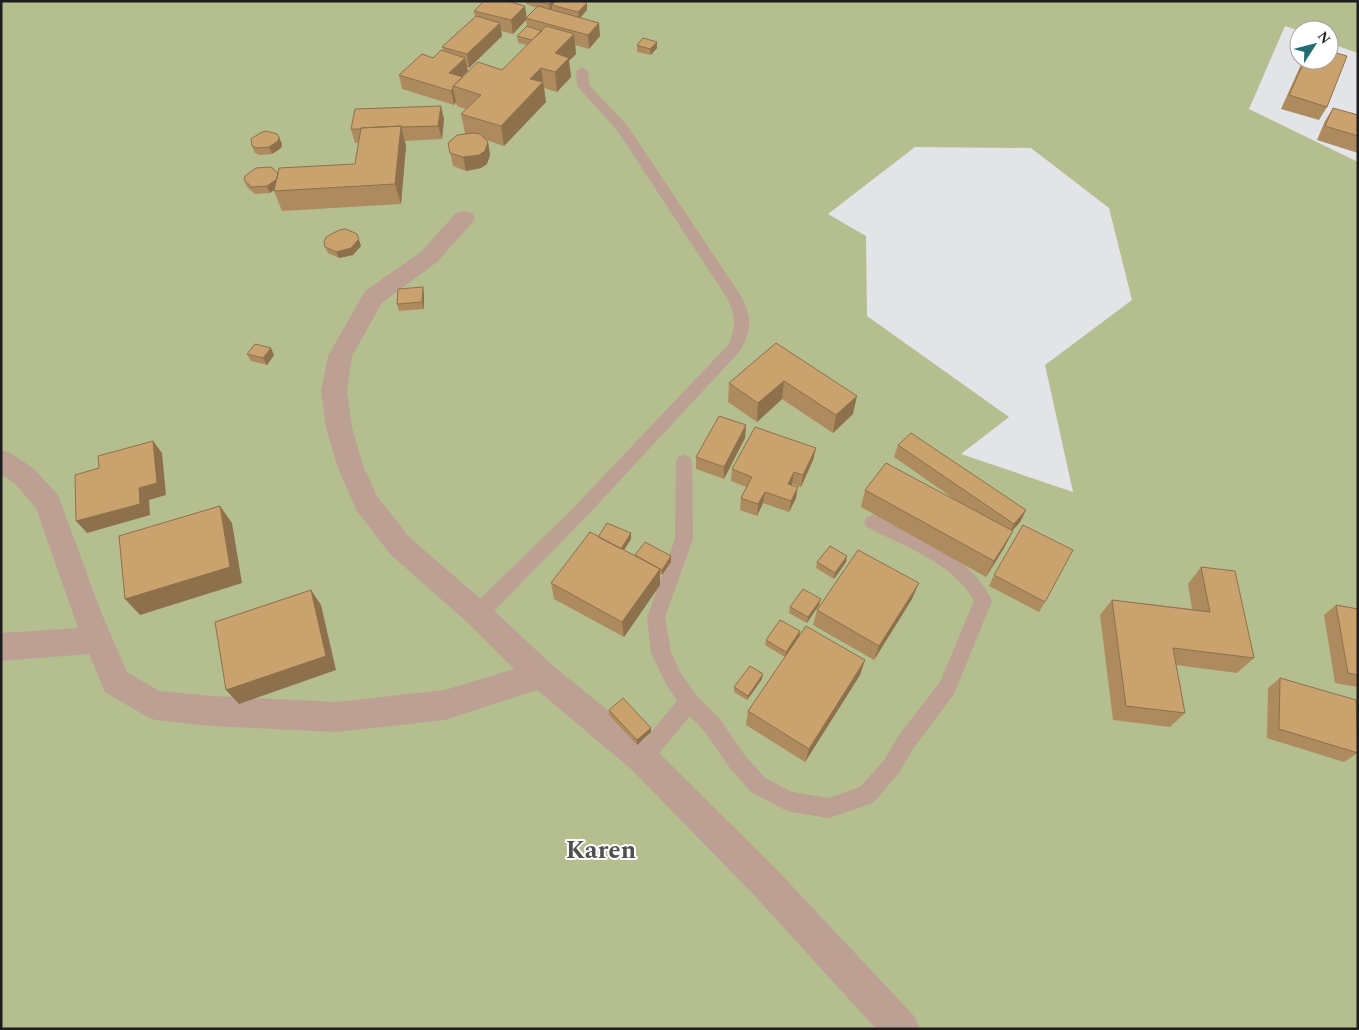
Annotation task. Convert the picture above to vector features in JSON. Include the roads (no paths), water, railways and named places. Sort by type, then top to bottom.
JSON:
[{"type":"street","points":[[464,218],[429,257],[373,297],[340,356],[334,391],[338,428],[351,468],[367,503],[400,546],[478,614],[541,675],[642,758],[767,884],[901,1029]]},
{"type":"street","points":[[1,460],[24,476],[48,503],[86,612],[116,682],[155,705],[212,711],[337,717],[446,704],[541,675]]},
{"type":"street","points":[[1,647],[98,640]]},
{"type":"lane","points":[[478,614],[580,512],[734,347],[745,318],[734,297],[622,128],[583,86],[582,71]]},
{"type":"lane","points":[[684,462],[684,539],[656,616],[661,653],[672,678],[689,702],[714,726],[736,760],[758,785],[790,802],[829,808],[867,795],[892,766],[906,742],[947,688],[983,601],[979,590],[958,568],[873,522]]},
{"type":"lane","points":[[642,758],[689,702]]},
{"type":"district","name":"Karen","points":[[601,851]]}]
